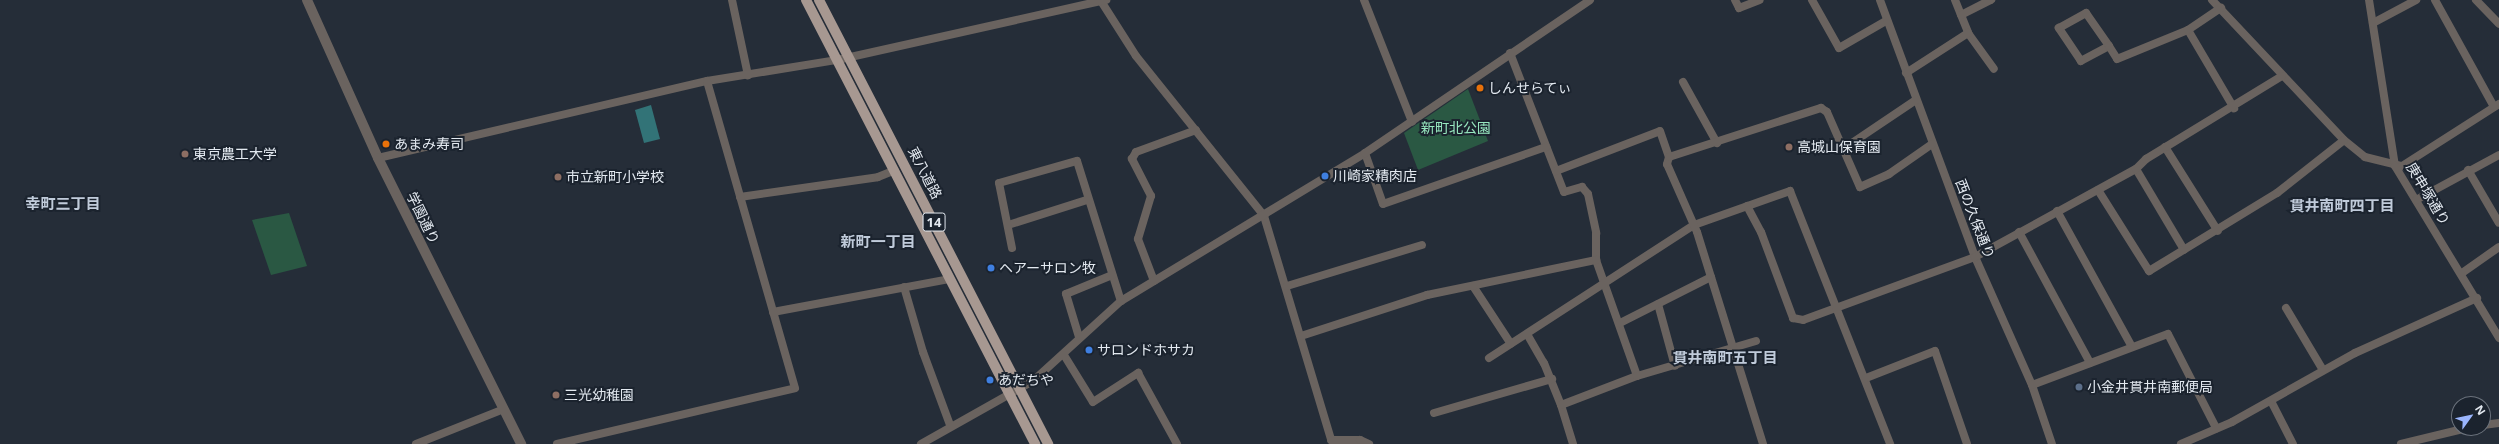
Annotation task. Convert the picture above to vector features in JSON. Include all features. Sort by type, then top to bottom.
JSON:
[{"type":"main road","name":"東八道路","points":[[806,0],[1035,444]]},
{"type":"main road","name":"東八道路","points":[[819,0],[1021,389],[1048,444]]},
{"type":"street","name":"学園通り","points":[[307,0],[378,158],[522,444]]},
{"type":"street","points":[[732,0],[748,75]]},
{"type":"street","points":[[378,158],[707,81],[836,60],[1104,0],[1136,56],[1264,216],[1287,286],[1331,440],[1360,440],[1369,444]]},
{"type":"street","points":[[1364,0],[1412,122]]},
{"type":"street","points":[[1735,0],[1739,8],[1760,0]]},
{"type":"street","points":[[1812,0],[1839,48],[1886,21]]},
{"type":"street","name":"西の久保通り","points":[[1880,0],[1886,21],[1975,257],[2032,385],[2052,444]]},
{"type":"street","points":[[1955,0],[1968,33],[1994,69]]},
{"type":"street","points":[[1961,15],[1991,0]]},
{"type":"street","points":[[2212,0],[2221,8],[2282,76],[2344,140],[2364,157],[2396,166],[2402,166],[2497,106],[2435,0]]},
{"type":"street","name":"庚申塚通り","points":[[2369,0],[2396,166],[2478,298],[2499,338]]},
{"type":"street","points":[[2373,24],[2416,0]]},
{"type":"street","points":[[2476,0],[2499,24]]},
{"type":"street","points":[[921,444],[950,425],[1021,389],[1064,355],[1079,337],[1121,301],[1264,216],[1365,153],[1586,1]]},
{"type":"street","points":[[2109,46],[2081,61],[2059,28],[2086,13],[2109,46],[2117,59],[2188,30],[2221,8]]},
{"type":"street","points":[[2188,30],[2234,108]]},
{"type":"street","points":[[1906,73],[1968,33]]},
{"type":"street","points":[[1510,53],[1564,192],[1582,187],[1588,194],[1596,233],[1596,260],[1620,323],[1636,376]]},
{"type":"street","points":[[1747,206],[1762,232],[1793,318],[1803,320],[1839,309],[1895,284],[1975,257],[2136,169],[2165,147],[2234,108],[2282,76]]},
{"type":"street","points":[[557,444],[790,391],[794,388],[707,81]]},
{"type":"street","points":[[1683,82],[1717,143]]},
{"type":"street","points":[[1843,149],[1916,100]]},
{"type":"street","points":[[1669,157],[1717,143],[1821,108],[1827,112],[1860,187],[1889,174],[1932,144]]},
{"type":"street","points":[[1154,281],[1138,239],[1151,196],[1132,158],[1136,152],[1196,130]]},
{"type":"street","points":[[1556,171],[1660,131],[1669,157],[1667,164],[1694,225],[1763,444]]},
{"type":"street","points":[[2098,190],[2149,271],[2218,231],[2276,193],[2344,140]]},
{"type":"street","points":[[1365,153],[1383,204],[1546,146]]},
{"type":"street","points":[[2165,147],[2218,231]]},
{"type":"street","points":[[2416,200],[2468,170],[2499,155]]},
{"type":"street","points":[[1012,248],[999,183],[1077,161],[1121,301]]},
{"type":"street","points":[[2136,169],[2184,250]]},
{"type":"street","points":[[740,197],[878,177],[895,170]]},
{"type":"street","points":[[2468,170],[2499,223]]},
{"type":"street","points":[[1489,358],[1694,225],[1790,190],[1839,309],[1890,444]]},
{"type":"street","points":[[1008,225],[1088,200]]},
{"type":"street","points":[[2057,211],[2132,347]]},
{"type":"street","points":[[2019,232],[2090,363]]},
{"type":"street","points":[[1287,286],[1422,245]]},
{"type":"street","points":[[2462,273],[2499,247]]},
{"type":"street","points":[[1301,336],[1427,295],[1596,260]]},
{"type":"street","points":[[1079,337],[1066,294],[1112,275]]},
{"type":"street","points":[[1620,323],[1711,277]]},
{"type":"street","points":[[773,312],[949,279]]},
{"type":"street","points":[[1474,286],[1511,344]]},
{"type":"street","points":[[904,287],[923,352],[950,425]]},
{"type":"street","points":[[2181,444],[2271,401],[2323,370],[2478,298]]},
{"type":"street","points":[[1658,304],[1675,366]]},
{"type":"street","points":[[2286,308],[2323,370]]},
{"type":"street","points":[[1527,334],[1552,379],[1573,444]]},
{"type":"street","points":[[2032,385],[2168,334],[2216,428]]},
{"type":"street","points":[[1561,405],[1636,376],[1675,366],[1756,341]]},
{"type":"street","points":[[1866,378],[1935,351],[1967,444]]},
{"type":"street","points":[[1064,355],[1093,402],[1138,373],[1177,444]]},
{"type":"street","points":[[1434,413],[1552,379]]},
{"type":"street","points":[[2271,401],[2293,444]]},
{"type":"street","points":[[416,444],[504,409]]},
{"type":"street","points":[[2405,444],[2451,432]]},
{"type":"green space","name":"新町北公園","points":[[1468,89],[1488,141],[1418,170],[1404,133]]},
{"type":"green space","points":[[289,213],[307,266],[271,275],[252,220]]},
{"type":"shaded area","points":[[651,105],[660,139],[644,143],[635,110]]},
{"type":"place","name":"しんせらてぃ","points":[[1480,88]]},
{"type":"place","name":"あまみ寿司","points":[[386,144]]},
{"type":"place","name":"高城山保育園","points":[[1789,147]]},
{"type":"place","name":"東京農工大学","points":[[185,154]]},
{"type":"place","name":"川崎家精肉店","points":[[1325,176]]},
{"type":"place","name":"市立新町小学校","points":[[558,177]]},
{"type":"place","name":"ヘアーサロン牧","points":[[991,268]]},
{"type":"place","name":"サロンドホサカ","points":[[1089,350]]},
{"type":"place","name":"あだちや","points":[[990,380]]},
{"type":"place","name":"小金井貫井南郵便局","points":[[2079,387]]},
{"type":"place","name":"三光幼稚園","points":[[556,395]]},
{"type":"district","name":"幸町三丁目","points":[[63,204]]},
{"type":"district","name":"貫井南町四丁目","points":[[2342,206]]},
{"type":"district","name":"新町一丁目","points":[[878,242]]},
{"type":"district","name":"貫井南町五丁目","points":[[1725,358]]}]
